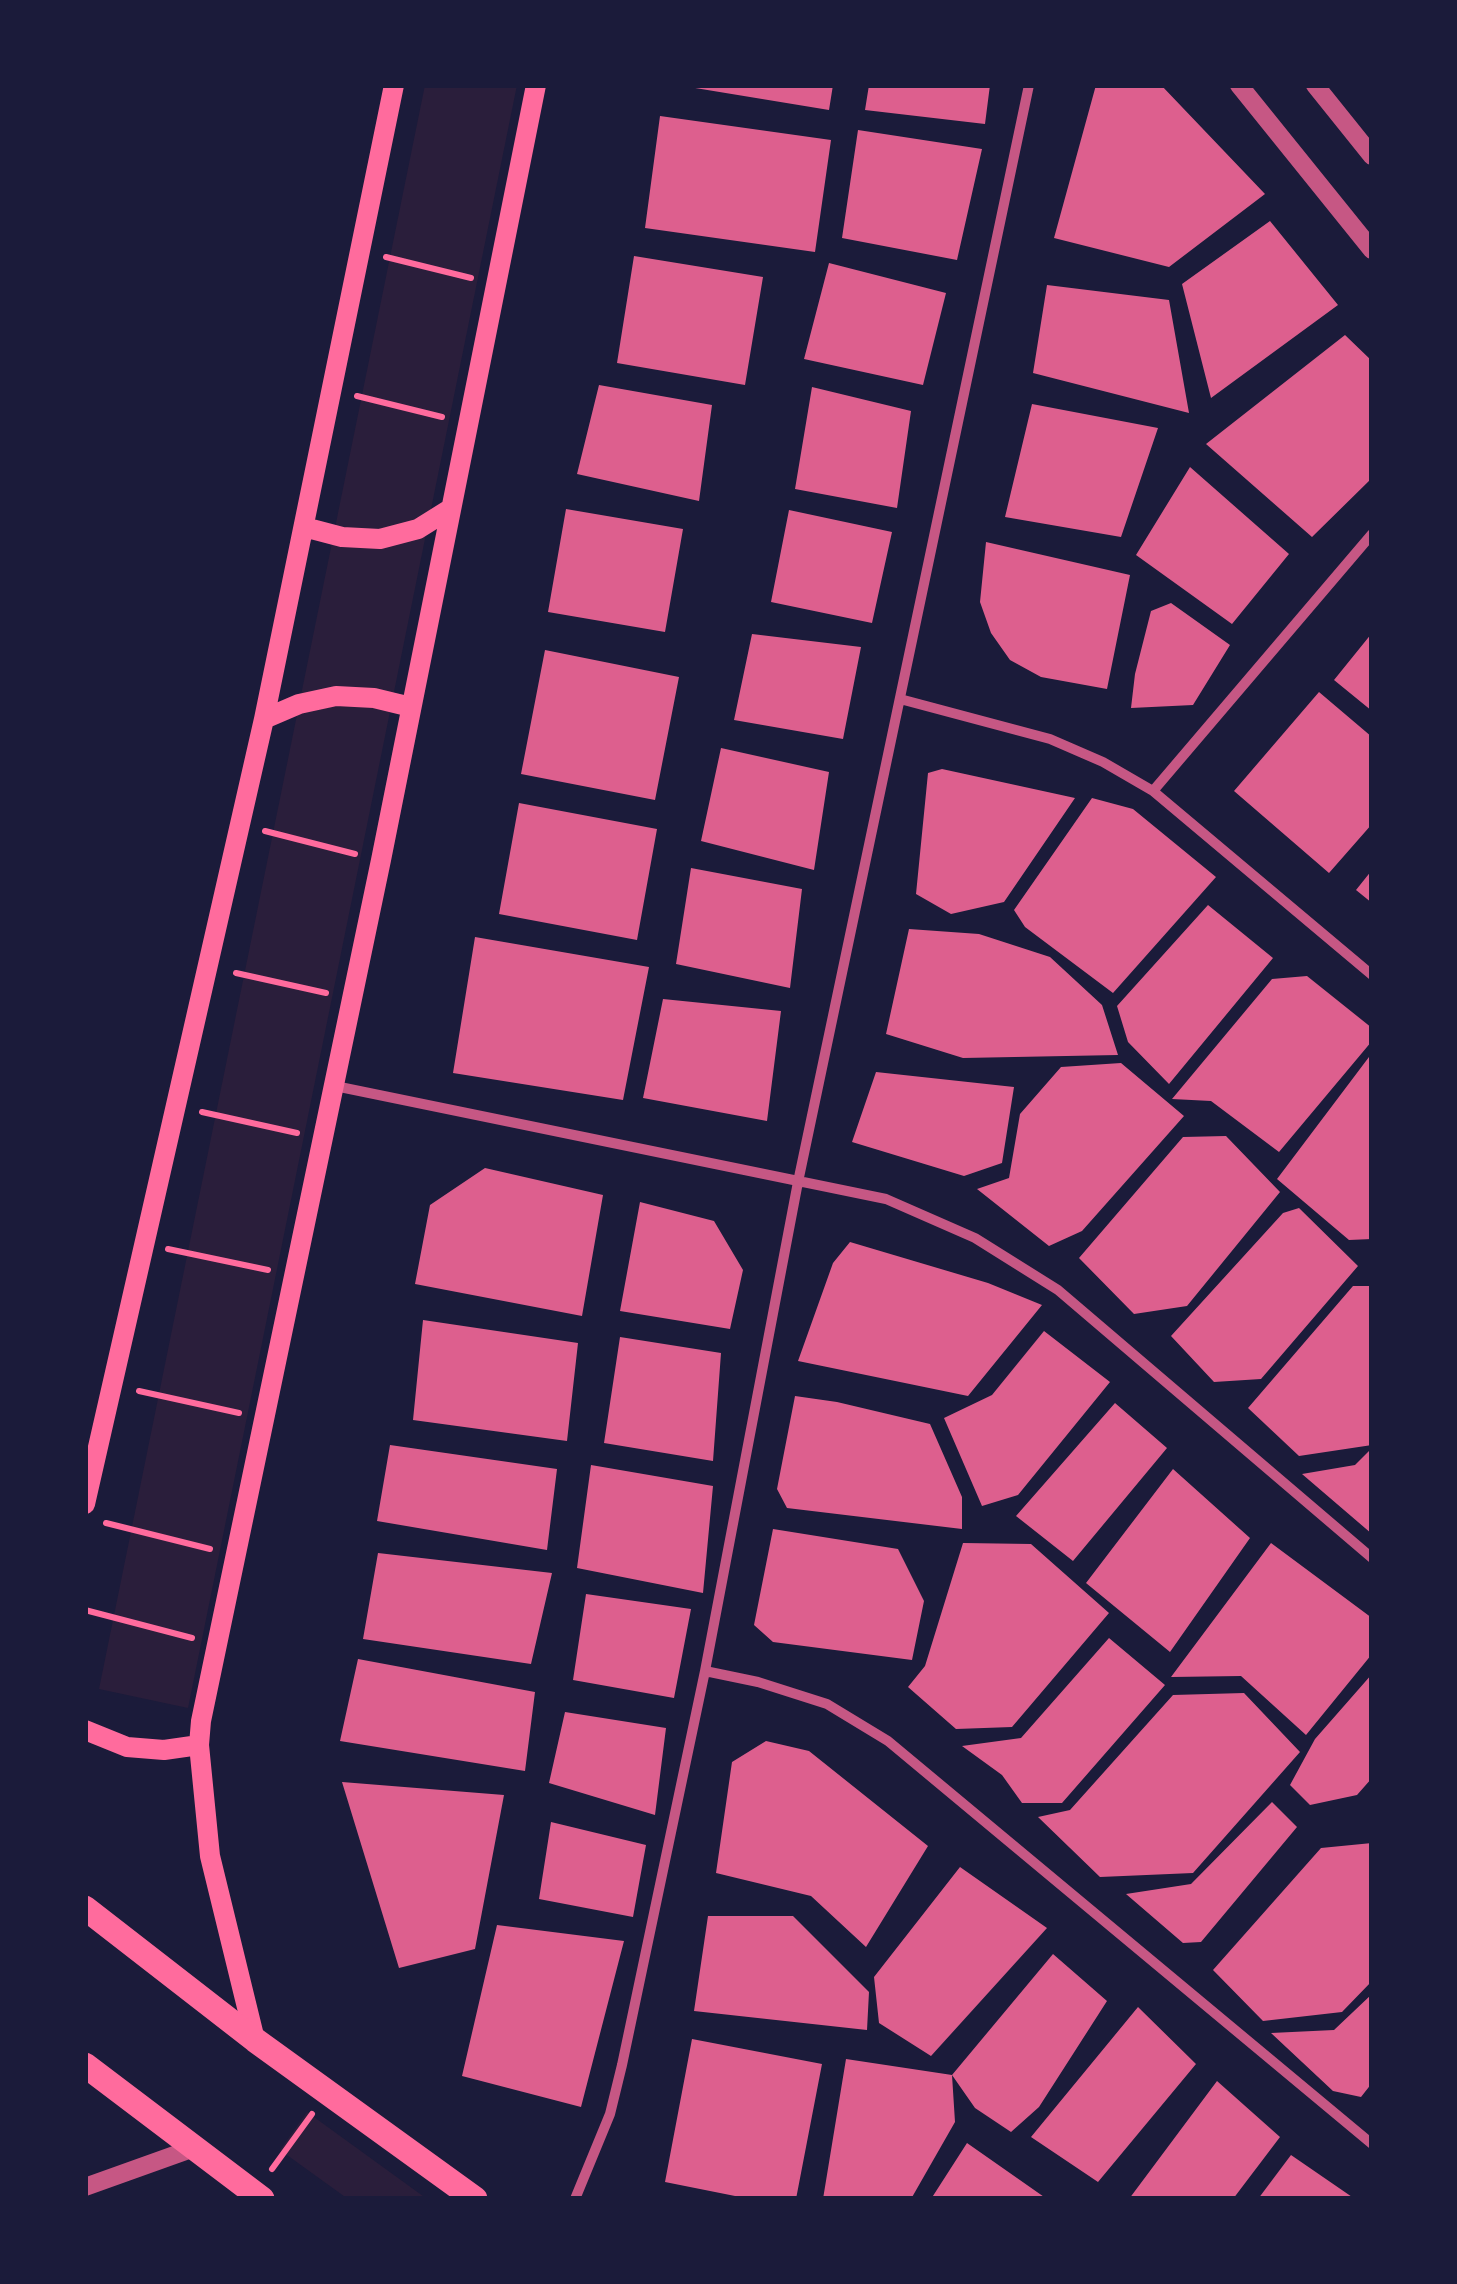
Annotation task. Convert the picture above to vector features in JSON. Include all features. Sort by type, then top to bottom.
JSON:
[{"type":"main road","points":[[85,1504],[264,718],[394,85]]},
{"type":"main road","points":[[255,2040],[210,1856],[199,1745],[536,85]]},
{"type":"main road","points":[[304,527],[342,537],[380,539],[418,529],[450,509]]},
{"type":"main road","points":[[264,718],[299,704],[336,696],[374,698],[411,706]]},
{"type":"main road","points":[[85,1730],[127,1747],[164,1750],[199,1745]]},
{"type":"main road","points":[[85,1908],[255,2040],[476,2199]]},
{"type":"main road","points":[[85,2065],[258,2196]]},
{"type":"street","points":[[574,2199],[610,2114],[622,2066],[705,1671],[798,1182],[1029,85]]},
{"type":"street","points":[[1240,85],[1372,250]]},
{"type":"street","points":[[1315,85],[1372,156]]},
{"type":"street","points":[[1153,791],[1372,534]]},
{"type":"street","points":[[900,700],[1050,739],[1104,762],[1153,791],[1372,975]]},
{"type":"street","points":[[334,1086],[886,1200],[975,1238],[1058,1290],[1372,1558]]},
{"type":"street","points":[[705,1671],[758,1682],[826,1704],[888,1742],[1372,2144]]},
{"type":"street","points":[[85,2187],[194,2148]]},
{"type":"path","points":[[361,251],[496,285]]},
{"type":"path","points":[[334,390],[468,424]]},
{"type":"path","points":[[240,825],[381,860]]},
{"type":"path","points":[[208,966],[352,999]]},
{"type":"path","points":[[176,1106],[323,1139]]},
{"type":"path","points":[[144,1244],[294,1275]]},
{"type":"path","points":[[112,1385],[264,1419]]},
{"type":"path","points":[[104,1522],[236,1556]]},
{"type":"path","points":[[85,1610],[217,1644]]},
{"type":"path","points":[[258,2196],[327,2093]]},
{"type":"shaded area","points":[[425,85],[517,85],[188,1708],[99,1689]]},
{"type":"shaded area","points":[[307,2112],[427,2199],[348,2199],[280,2150]]},
{"type":"building","points":[[677,85],[833,85],[829,110]]},
{"type":"building","points":[[869,85],[990,85],[985,124],[865,110]]},
{"type":"building","points":[[1096,85],[1161,85],[1265,194],[1169,267],[1054,238]]},
{"type":"building","points":[[660,116],[831,140],[815,252],[645,228]]},
{"type":"building","points":[[858,130],[982,149],[957,260],[842,238]]},
{"type":"building","points":[[1270,221],[1338,305],[1211,398],[1182,284]]},
{"type":"building","points":[[634,256],[763,277],[745,385],[617,363]]},
{"type":"building","points":[[829,263],[946,293],[923,385],[804,359]]},
{"type":"building","points":[[1047,285],[1169,300],[1189,413],[1033,373]]},
{"type":"building","points":[[1345,335],[1372,361],[1372,478],[1312,537],[1206,444]]},
{"type":"building","points":[[599,385],[712,405],[699,501],[577,474]]},
{"type":"building","points":[[812,387],[911,411],[897,508],[795,489]]},
{"type":"building","points":[[1032,404],[1158,428],[1121,537],[1005,517]]},
{"type":"building","points":[[1190,467],[1289,554],[1232,624],[1136,555]]},
{"type":"building","points":[[566,509],[683,529],[665,632],[548,612]]},
{"type":"building","points":[[789,510],[892,532],[872,623],[771,602]]},
{"type":"building","points":[[986,542],[1130,575],[1107,689],[1041,677],[1010,660],[991,633],[980,602]]},
{"type":"building","points":[[1171,603],[1230,645],[1193,705],[1131,708],[1151,611]]},
{"type":"building","points":[[1372,633],[1372,711],[1334,680]]},
{"type":"building","points":[[752,634],[861,647],[843,739],[734,720]]},
{"type":"building","points":[[545,650],[679,677],[655,800],[521,774]]},
{"type":"building","points":[[1319,692],[1372,737],[1372,824],[1329,873],[1234,791]]},
{"type":"building","points":[[721,748],[829,772],[814,870],[701,841]]},
{"type":"building","points":[[942,769],[1075,798],[1004,902],[951,914],[916,894],[928,773]]},
{"type":"building","points":[[1092,798],[1133,809],[1216,877],[1113,993],[1025,927],[1014,910]]},
{"type":"building","points":[[519,803],[657,829],[637,940],[499,914]]},
{"type":"building","points":[[691,868],[802,889],[790,988],[676,964]]},
{"type":"building","points":[[1372,870],[1372,903],[1356,890]]},
{"type":"building","points":[[1208,905],[1273,958],[1169,1084],[1128,1042],[1117,1006]]},
{"type":"building","points":[[909,929],[979,934],[1050,957],[1102,1005],[1118,1055],[963,1058],[886,1034]]},
{"type":"building","points":[[475,937],[649,967],[623,1100],[453,1073]]},
{"type":"building","points":[[1307,976],[1372,1028],[1372,1041],[1279,1152],[1211,1101],[1172,1099],[1272,979]]},
{"type":"building","points":[[663,999],[781,1011],[767,1121],[643,1098]]},
{"type":"building","points":[[1372,1053],[1372,1239],[1349,1240],[1277,1179]]},
{"type":"building","points":[[1121,1063],[1184,1116],[1082,1231],[1049,1246],[977,1189],[1009,1178],[1020,1114],[1061,1067]]},
{"type":"building","points":[[876,1072],[1014,1087],[1002,1163],[964,1176],[852,1142]]},
{"type":"building","points":[[1226,1136],[1280,1192],[1187,1306],[1134,1314],[1079,1258],[1183,1137]]},
{"type":"building","points":[[485,1168],[603,1195],[582,1316],[415,1284],[430,1205]]},
{"type":"building","points":[[640,1202],[714,1221],[743,1270],[730,1329],[620,1311]]},
{"type":"building","points":[[1299,1208],[1358,1266],[1261,1379],[1214,1382],[1171,1336],[1283,1213]]},
{"type":"building","points":[[850,1242],[988,1283],[1042,1305],[968,1396],[798,1361],[833,1263]]},
{"type":"building","points":[[1353,1286],[1372,1286],[1372,1445],[1299,1456],[1248,1408]]},
{"type":"building","points":[[423,1320],[578,1343],[567,1441],[413,1420]]},
{"type":"building","points":[[1044,1331],[1110,1382],[1018,1495],[982,1506],[944,1418],[992,1395]]},
{"type":"building","points":[[620,1337],[721,1353],[713,1461],[604,1443]]},
{"type":"building","points":[[795,1396],[930,1424],[962,1497],[962,1529],[787,1508],[777,1489]]},
{"type":"building","points":[[1115,1403],[1167,1448],[1073,1561],[1016,1516]]},
{"type":"building","points":[[390,1445],[557,1469],[547,1550],[377,1521]]},
{"type":"building","points":[[1372,1448],[1372,1534],[1302,1474],[1355,1465]]},
{"type":"building","points":[[591,1465],[713,1486],[703,1593],[577,1568]]},
{"type":"building","points":[[1173,1469],[1250,1538],[1170,1652],[1086,1583]]},
{"type":"building","points":[[773,1529],[898,1549],[924,1601],[912,1660],[773,1642],[754,1625]]},
{"type":"building","points":[[963,1543],[1031,1544],[1109,1613],[1012,1727],[956,1729],[908,1687],[925,1666]]},
{"type":"building","points":[[1271,1543],[1372,1618],[1372,1654],[1306,1735],[1241,1676],[1171,1677]]},
{"type":"building","points":[[378,1553],[552,1573],[531,1664],[363,1639]]},
{"type":"building","points":[[586,1594],[691,1609],[674,1698],[573,1680]]},
{"type":"building","points":[[1109,1638],[1165,1685],[1062,1803],[1022,1803],[1002,1775],[962,1746],[1021,1738]]},
{"type":"building","points":[[358,1659],[535,1692],[525,1771],[340,1741]]},
{"type":"building","points":[[1372,1674],[1372,1778],[1357,1795],[1310,1805],[1290,1785],[1315,1739]]},
{"type":"building","points":[[1244,1693],[1300,1752],[1193,1873],[1100,1877],[1038,1817],[1070,1810],[1173,1695]]},
{"type":"building","points":[[565,1712],[666,1728],[655,1815],[549,1783]]},
{"type":"building","points":[[766,1741],[809,1751],[928,1846],[866,1947],[811,1896],[716,1873],[732,1762]]},
{"type":"building","points":[[342,1782],[504,1795],[475,1949],[399,1968]]},
{"type":"building","points":[[1272,1802],[1297,1827],[1201,1942],[1183,1943],[1126,1894],[1191,1884]]},
{"type":"building","points":[[551,1822],[646,1845],[633,1917],[539,1899]]},
{"type":"building","points":[[1372,1843],[1372,1981],[1342,2012],[1263,2021],[1213,1970],[1321,1848]]},
{"type":"building","points":[[960,1867],[1047,1928],[931,2056],[879,2023],[874,1977]]},
{"type":"building","points":[[708,1916],[793,1916],[869,1992],[867,2030],[694,2011]]},
{"type":"building","points":[[497,1925],[624,1941],[581,2107],[462,2076]]},
{"type":"building","points":[[1053,1954],[1107,2001],[1039,2107],[1011,2132],[975,2108],[952,2075]]},
{"type":"building","points":[[1372,1994],[1372,2083],[1361,2097],[1333,2091],[1271,2033],[1334,2030]]},
{"type":"building","points":[[1138,2007],[1196,2064],[1098,2182],[1031,2137]]},
{"type":"building","points":[[692,2039],[822,2064],[796,2199],[750,2199],[665,2182]]},
{"type":"building","points":[[846,2059],[952,2075],[955,2122],[911,2199],[823,2199]]},
{"type":"building","points":[[1217,2081],[1280,2137],[1233,2199],[1129,2199]]},
{"type":"building","points":[[967,2143],[1047,2199],[931,2199]]},
{"type":"building","points":[[1291,2155],[1355,2199],[1258,2199]]}]
